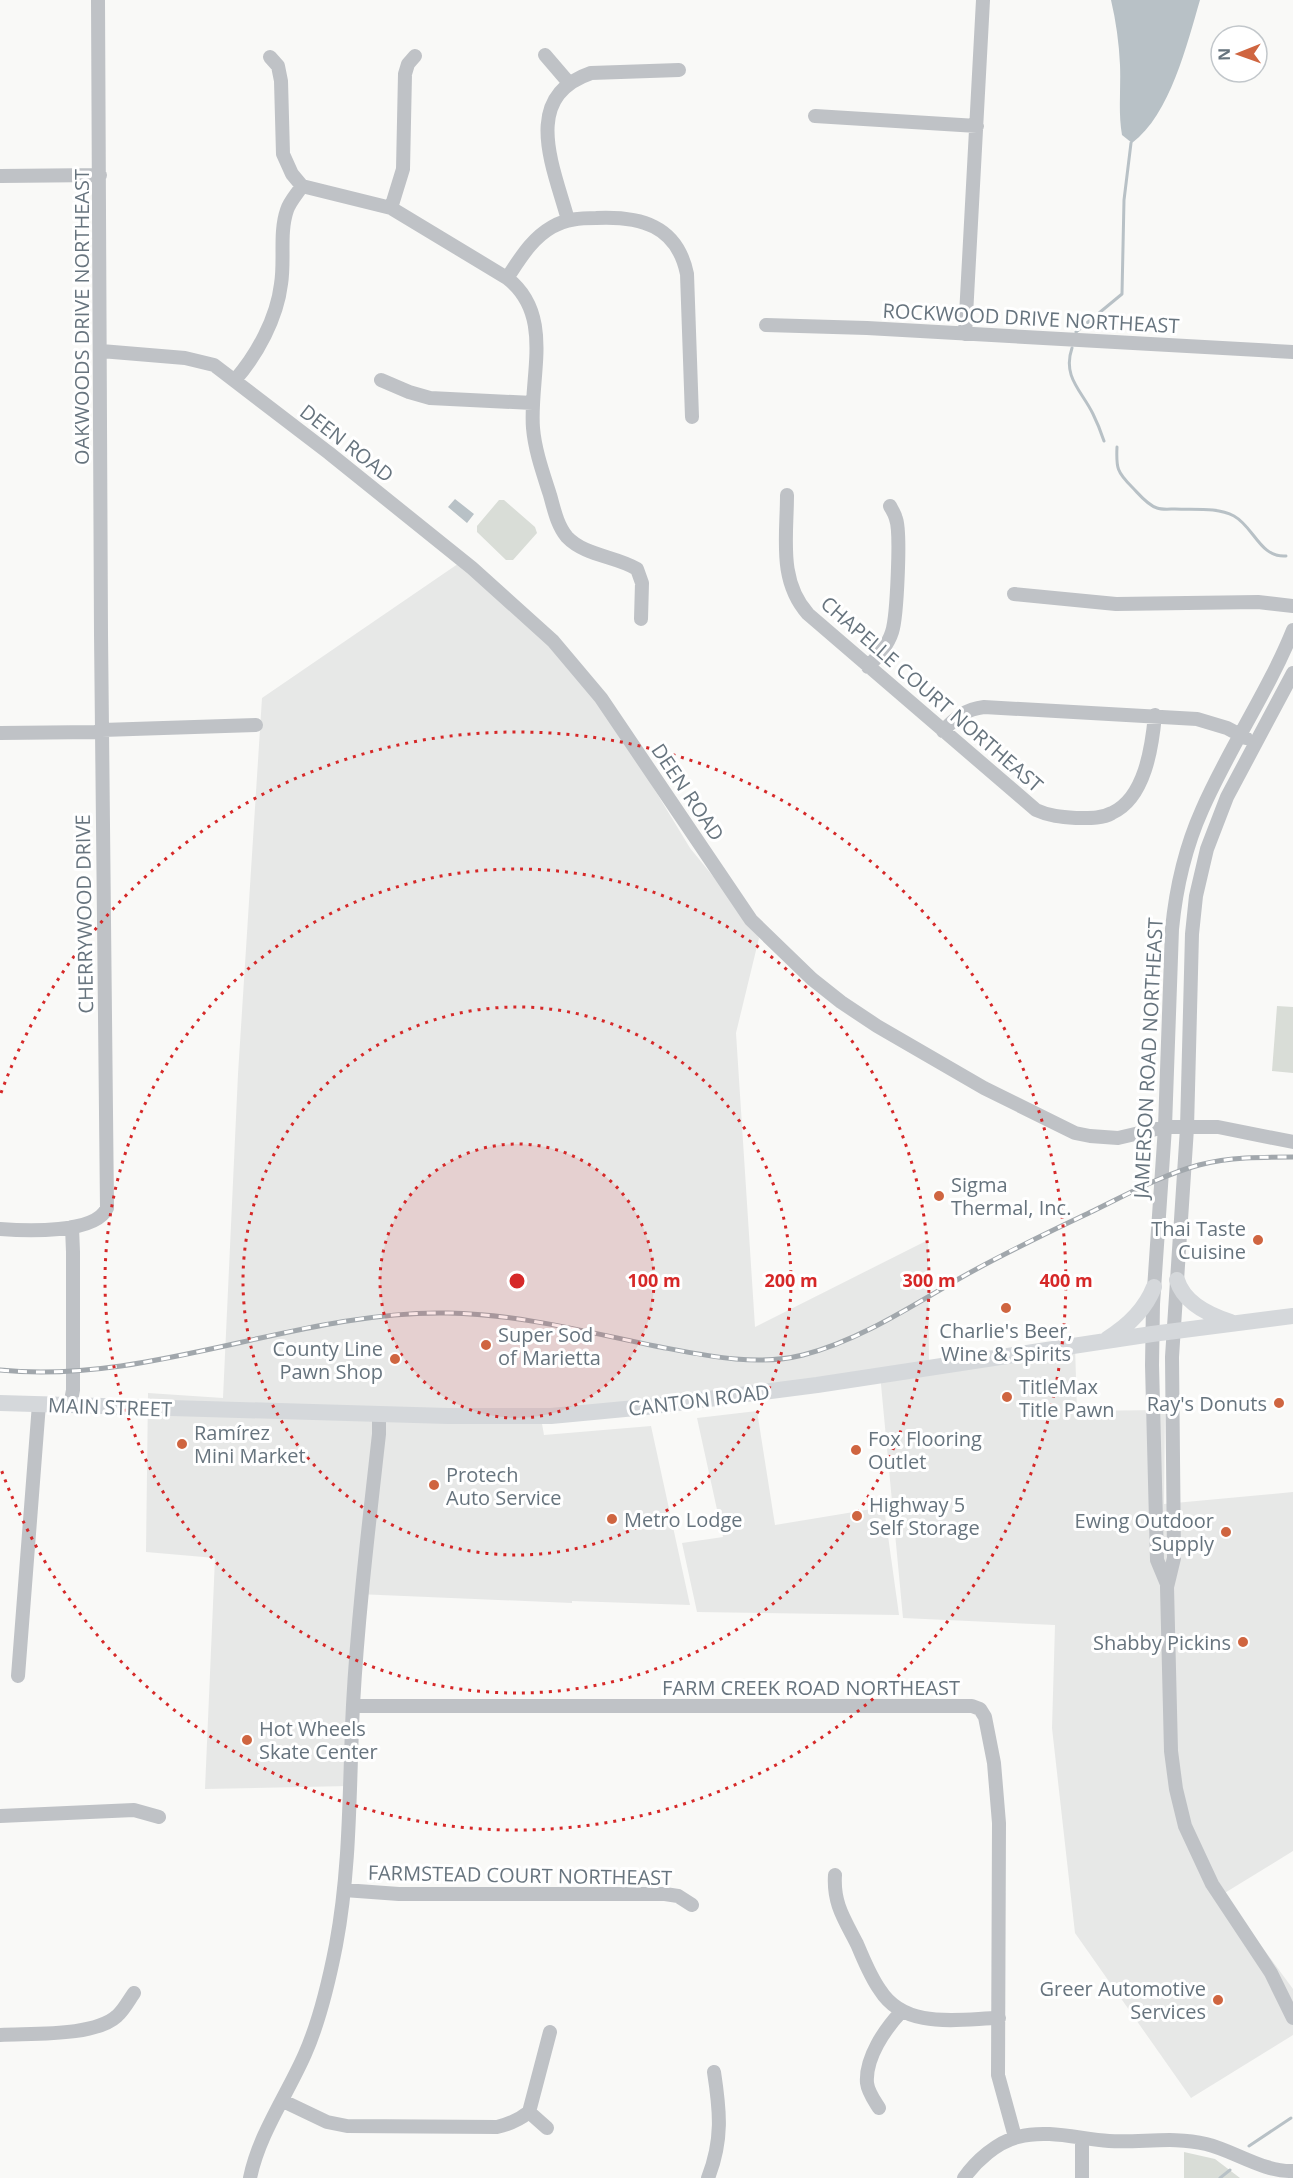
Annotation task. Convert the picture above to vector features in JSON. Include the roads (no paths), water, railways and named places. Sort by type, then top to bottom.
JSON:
[{"type":"main road","points":[[1177,1280],[1184,1294],[1200,1308],[1234,1323]]},
{"type":"main road","points":[[1102,1342],[1134,1319],[1150,1297],[1154,1287]]},
{"type":"main road","name":"CANTON ROAD","points":[[220,1410],[508,1417],[576,1414],[817,1385],[1152,1334],[1293,1316]]},
{"type":"main road","name":"MAIN STREET","points":[[0,1403],[220,1410]]},
{"type":"street","name":"OAKWOODS DRIVE NORTHEAST","points":[[98,0],[101,634]]},
{"type":"street","points":[[965,334],[983,0]]},
{"type":"street","points":[[545,55],[569,83]]},
{"type":"street","points":[[391,208],[403,169],[405,74],[408,64],[415,56]]},
{"type":"street","points":[[270,57],[278,66],[281,81],[283,154],[292,174],[302,186],[391,208],[507,278],[523,292],[535,320],[533,427],[538,456],[558,522],[568,538],[577,545],[624,561],[637,569],[642,583],[642,619]]},
{"type":"street","points":[[568,220],[549,151],[546,130],[550,110],[569,83],[591,73],[679,70]]},
{"type":"street","points":[[815,116],[976,126]]},
{"type":"street","points":[[0,176],[100,175]]},
{"type":"street","points":[[235,380],[257,348],[274,313],[281,285],[285,218],[290,203],[302,186]]},
{"type":"street","points":[[507,278],[536,237],[568,220],[618,217],[637,219],[666,235],[680,252],[687,274],[692,417]]},
{"type":"street","name":"ROCKWOOD DRIVE NORTHEAST","points":[[766,325],[1293,352]]},
{"type":"street","name":"DEEN ROAD","points":[[101,351],[185,358],[214,364],[472,568],[551,640],[601,698],[751,920],[812,979],[877,1026],[984,1088],[1075,1133],[1090,1137],[1118,1138],[1166,1127],[1218,1127],[1293,1142]]},
{"type":"street","points":[[381,380],[430,398],[533,403]]},
{"type":"street","name":"CHAPELLE COURT NORTHEAST","points":[[788,495],[786,566],[793,593],[808,614],[1036,810],[1058,817],[1089,818],[1112,814],[1128,802],[1135,792],[1148,755],[1155,715]]},
{"type":"street","points":[[868,667],[887,642],[895,617],[899,534],[897,519],[890,506]]},
{"type":"street","points":[[1014,594],[1116,604],[1265,602],[1293,606]]},
{"type":"street","name":"JAMERSON ROAD NORTHEAST","points":[[1167,1584],[1157,1560],[1152,1421],[1152,1334],[1166,1127],[1172,929],[1176,892],[1184,859],[1201,811],[1293,630]]},
{"type":"street","name":"CHERRYWOOD DRIVE","points":[[72,1227],[98,1219],[104,1213],[107,1193],[101,634]]},
{"type":"street","name":"JAMERSON ROAD NORTHEAST","points":[[1293,673],[1231,788],[1207,849],[1196,896],[1192,934],[1187,1128],[1172,1357],[1174,1558],[1167,1584],[1171,1751],[1176,1789],[1185,1826],[1212,1884],[1288,1998],[1293,2018]]},
{"type":"street","points":[[943,731],[959,715],[968,710],[984,707],[1197,719],[1220,725],[1256,743]]},
{"type":"street","points":[[0,733],[96,732],[256,724]]},
{"type":"street","points":[[0,1230],[46,1230],[72,1227],[74,1252],[73,1390],[70,1406]]},
{"type":"street","points":[[18,1676],[39,1404]]},
{"type":"street","points":[[250,2178],[261,2143],[311,2039],[336,1943],[349,1834],[359,1610],[379,1414]]},
{"type":"street","name":"FARM CREEK ROAD NORTHEAST","points":[[353,1706],[972,1706],[980,1709],[985,1717],[994,1762],[998,1804],[998,2075],[1016,2137]]},
{"type":"street","points":[[0,1816],[134,1810],[159,1816]]},
{"type":"street","points":[[835,1875],[834,1892],[838,1906],[858,1948],[879,1990],[901,2012],[926,2018],[999,2018]]},
{"type":"street","name":"FARMSTEAD COURT NORTHEAST","points":[[344,1890],[399,1894],[665,1894],[678,1896],[692,1905]]},
{"type":"street","points":[[0,2035],[85,2030],[107,2023],[118,2015],[134,1993]]},
{"type":"street","points":[[879,2108],[867,2084],[870,2064],[879,2042],[901,2012]]},
{"type":"street","points":[[283,2100],[327,2122],[347,2127],[497,2127],[515,2122],[529,2112],[550,2032]]},
{"type":"street","points":[[708,2178],[720,2132],[714,2072]]},
{"type":"street","points":[[529,2112],[547,2128]]},
{"type":"street","points":[[964,2178],[982,2159],[1005,2142],[1016,2137],[1045,2134],[1110,2141],[1185,2141],[1230,2152],[1257,2164],[1293,2171]]},
{"type":"street","points":[[1082,2138],[1082,2178]]},
{"type":"waterway","points":[[1076,332],[1122,294],[1124,200],[1131,143]]},
{"type":"waterway","points":[[1072,348],[1071,376],[1093,414],[1104,441]]},
{"type":"waterway","points":[[1117,447],[1117,465],[1120,473],[1150,504],[1161,509],[1205,509],[1227,513],[1241,521],[1263,547],[1277,555],[1286,556]]},
{"type":"waterway","points":[[1249,2146],[1291,2118]]},
{"type":"waterway","points":[[1220,2178],[1230,2170]]},
{"type":"railway","points":[[0,1370],[57,1372],[113,1367],[169,1358],[336,1323],[392,1315],[448,1313],[526,1320],[710,1356],[748,1360],[785,1358],[823,1349],[862,1333],[1006,1253],[1172,1174],[1222,1160],[1293,1157]]},
{"type":"place","name":"Sigma Thermal, Inc.","points":[[939,1196]]},
{"type":"place","name":"Thai Taste Cuisine","points":[[1258,1240]]},
{"type":"place","name":"Charlie's Beer, Wine & Spirits","points":[[1006,1308]]},
{"type":"place","name":"Super Sod of Marietta","points":[[486,1345]]},
{"type":"place","name":"County Line Pawn Shop","points":[[395,1359]]},
{"type":"place","name":"TitleMax Title Pawn","points":[[1007,1397]]},
{"type":"place","name":"Ray's Donuts","points":[[1279,1403]]},
{"type":"place","name":"Ramírez Mini Market","points":[[182,1444]]},
{"type":"place","name":"Fox Flooring Outlet","points":[[856,1450]]},
{"type":"place","name":"Protech Auto Service","points":[[434,1485]]},
{"type":"place","name":"Highway 5 Self Storage","points":[[857,1516]]},
{"type":"place","name":"Metro Lodge","points":[[612,1519]]},
{"type":"place","name":"Ewing Outdoor Supply","points":[[1226,1532]]},
{"type":"place","name":"Shabby Pickins","points":[[1243,1642]]},
{"type":"place","name":"Hot Wheels Skate Center","points":[[247,1740]]},
{"type":"place","name":"Greer Automotive Services","points":[[1218,2000]]}]
